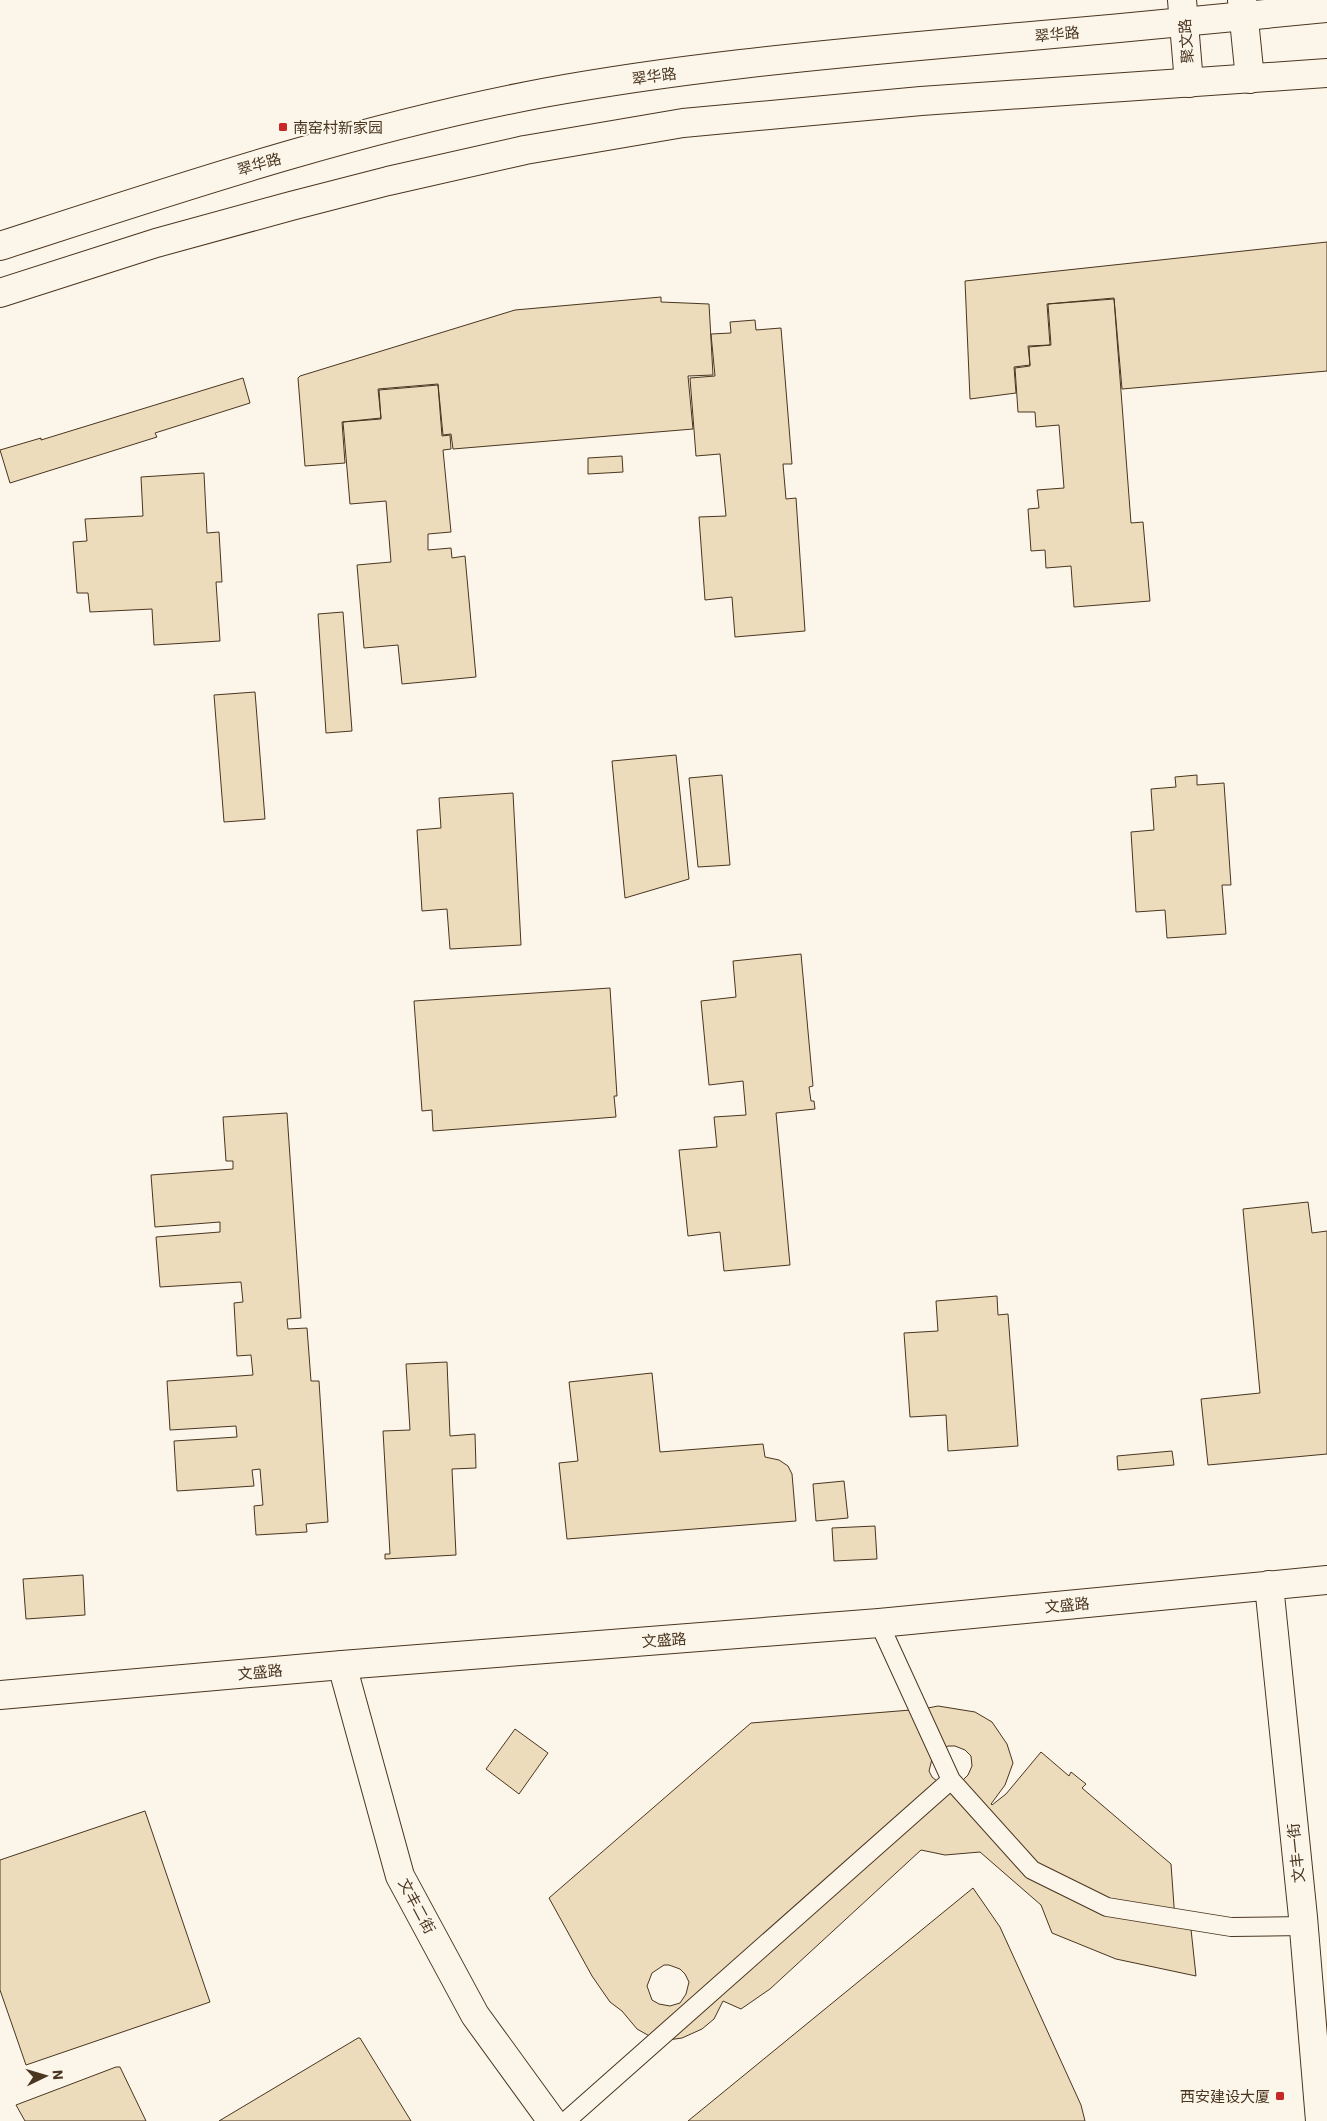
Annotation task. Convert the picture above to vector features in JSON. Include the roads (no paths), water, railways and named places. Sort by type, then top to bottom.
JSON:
[{"type":"main road","name":"翠华路","points":[[0,246],[219,176],[336,142],[542,93],[670,73],[1183,11],[1242,8],[1327,8]]},
{"type":"main road","points":[[1242,8],[1250,78]]},
{"type":"main road","name":"聚文路","points":[[1183,11],[1189,83]]},
{"type":"main road","points":[[0,293],[156,244],[291,206],[525,150],[683,123],[921,101],[1327,73]]},
{"type":"main road","name":"文盛路","points":[[0,1695],[342,1665],[879,1623],[1327,1580]]},
{"type":"main road","name":"文丰一街","points":[[1269,1585],[1304,1926],[1320,2121]]},
{"type":"main road","name":"文丰二街","points":[[342,1665],[400,1876],[475,2015],[552,2121]]},
{"type":"lane","points":[[879,1623],[951,1780],[1032,1870],[1107,1907],[1231,1927],[1304,1926]]},
{"type":"lane","points":[[566,2121],[951,1780]]},
{"type":"place","name":"南窑村新家园","points":[[283,127]]},
{"type":"place","name":"西安建设大厦","points":[[1280,2096]]}]
